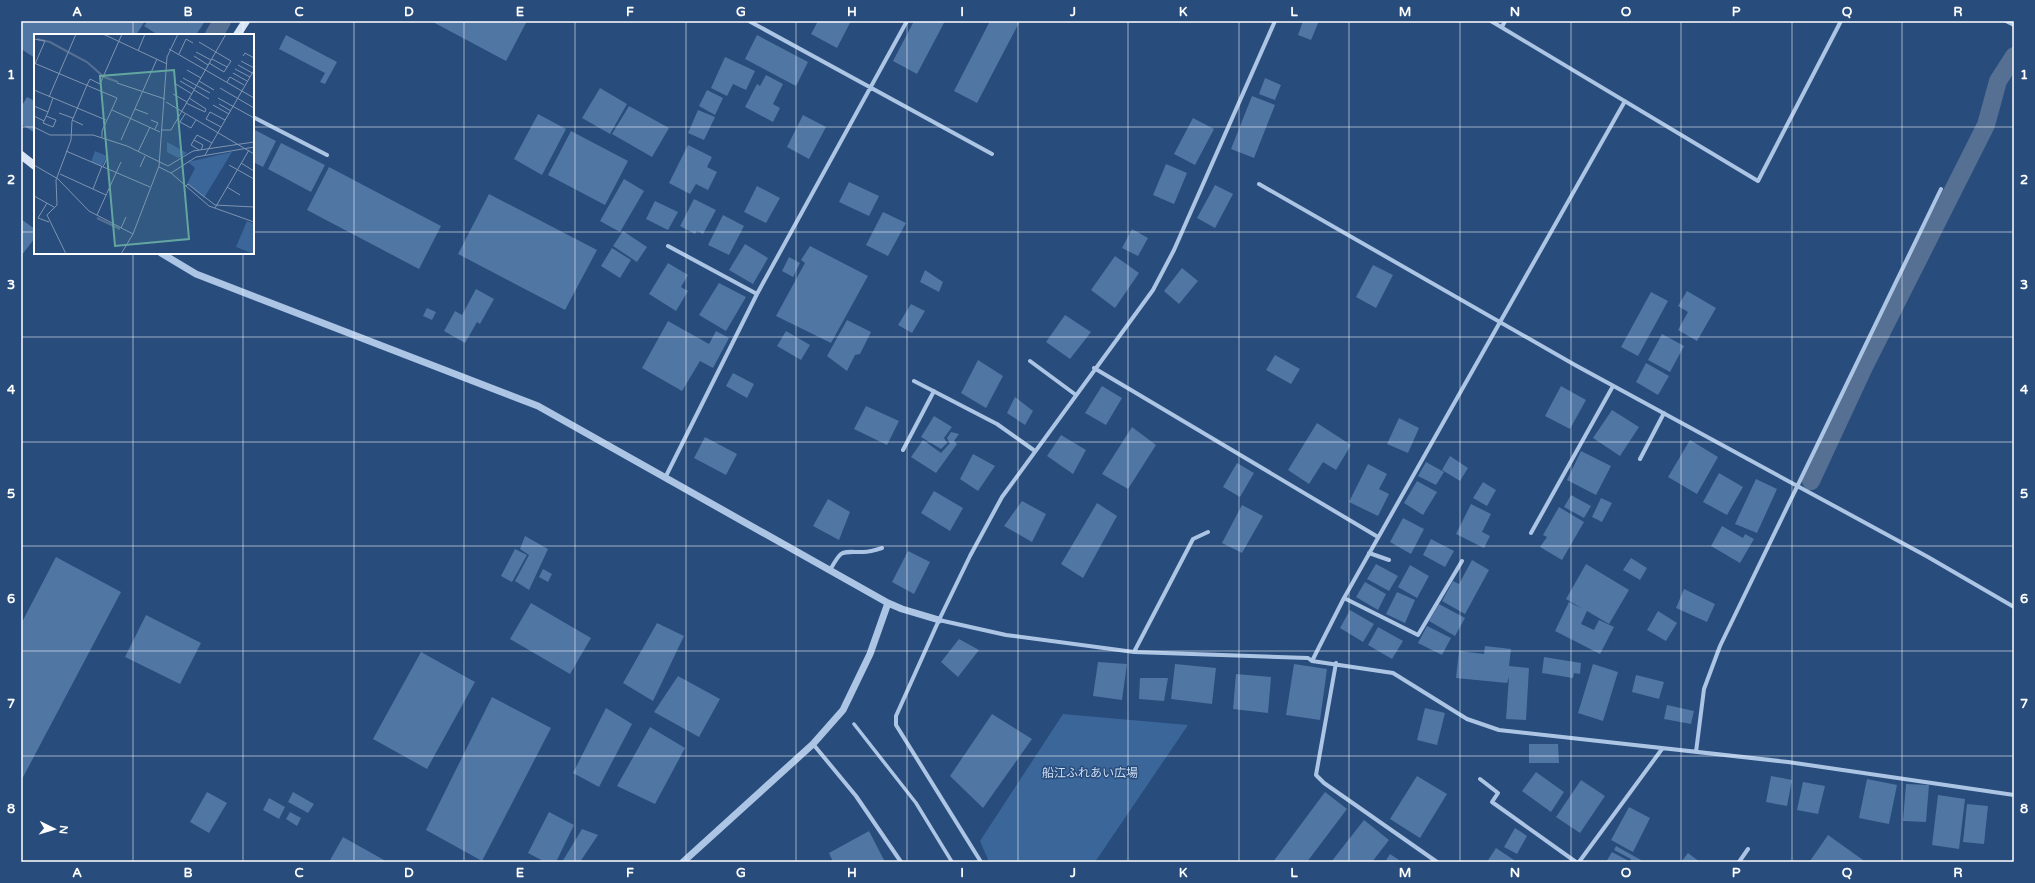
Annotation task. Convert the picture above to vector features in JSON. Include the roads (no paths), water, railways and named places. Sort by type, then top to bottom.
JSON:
[{"type":"main road","points":[[238,34],[246,21]]},
{"type":"main road","points":[[21,155],[34,165]]},
{"type":"street","points":[[749,21],[992,154]]},
{"type":"street","points":[[665,478],[756,294],[907,21]]},
{"type":"street","points":[[981,862],[896,725],[896,716],[939,620],[970,556],[1002,497],[1156,283],[1174,250],[1275,21]]},
{"type":"street","points":[[1490,21],[1758,181],[1841,21]]},
{"type":"street","points":[[1502,27],[1505,21]]},
{"type":"street","points":[[2006,21],[2014,25]]},
{"type":"street","points":[[1312,661],[1369,553],[1625,101]]},
{"type":"street","points":[[254,118],[327,155]]},
{"type":"street","points":[[1259,184],[1613,386],[1928,558],[2014,607]]},
{"type":"street","points":[[1696,752],[1704,689],[1720,646],[1941,189]]},
{"type":"street","points":[[668,246],[756,294]]},
{"type":"street","points":[[163,254],[196,274],[538,406],[888,603],[902,609],[939,620],[1006,635],[1134,652],[1308,658],[1312,661],[1336,663],[1393,673],[1468,719],[1499,730],[1788,762],[2014,795]]},
{"type":"street","points":[[1030,361],[1076,395]]},
{"type":"street","points":[[1094,368],[1378,537]]},
{"type":"street","points":[[914,381],[997,424],[1035,451]]},
{"type":"street","points":[[1531,533],[1613,386]]},
{"type":"street","points":[[903,450],[934,391]]},
{"type":"street","points":[[1640,459],[1664,413]]},
{"type":"street","points":[[1134,652],[1193,539],[1208,532]]},
{"type":"street","points":[[830,570],[840,555],[845,551],[863,552],[882,548]]},
{"type":"street","points":[[1369,553],[1389,560]]},
{"type":"street","points":[[1344,598],[1418,635],[1462,561]]},
{"type":"street","points":[[683,862],[814,744],[843,710],[870,654],[888,603]]},
{"type":"street","points":[[1336,663],[1316,775],[1324,783],[1437,862]]},
{"type":"street","points":[[854,724],[916,804],[952,862]]},
{"type":"street","points":[[814,744],[856,796],[901,862]]},
{"type":"street","points":[[1480,779],[1498,793],[1492,802],[1578,862],[1662,749]]},
{"type":"street","points":[[1739,862],[1748,849]]},
{"type":"waterway","points":[[215,34],[222,21]]},
{"type":"waterway","points":[[1811,481],[1864,367],[1986,125],[1998,81],[2014,56]]},
{"type":"park label","name":"船江ふれあい広場","points":[[1090,773]]}]
